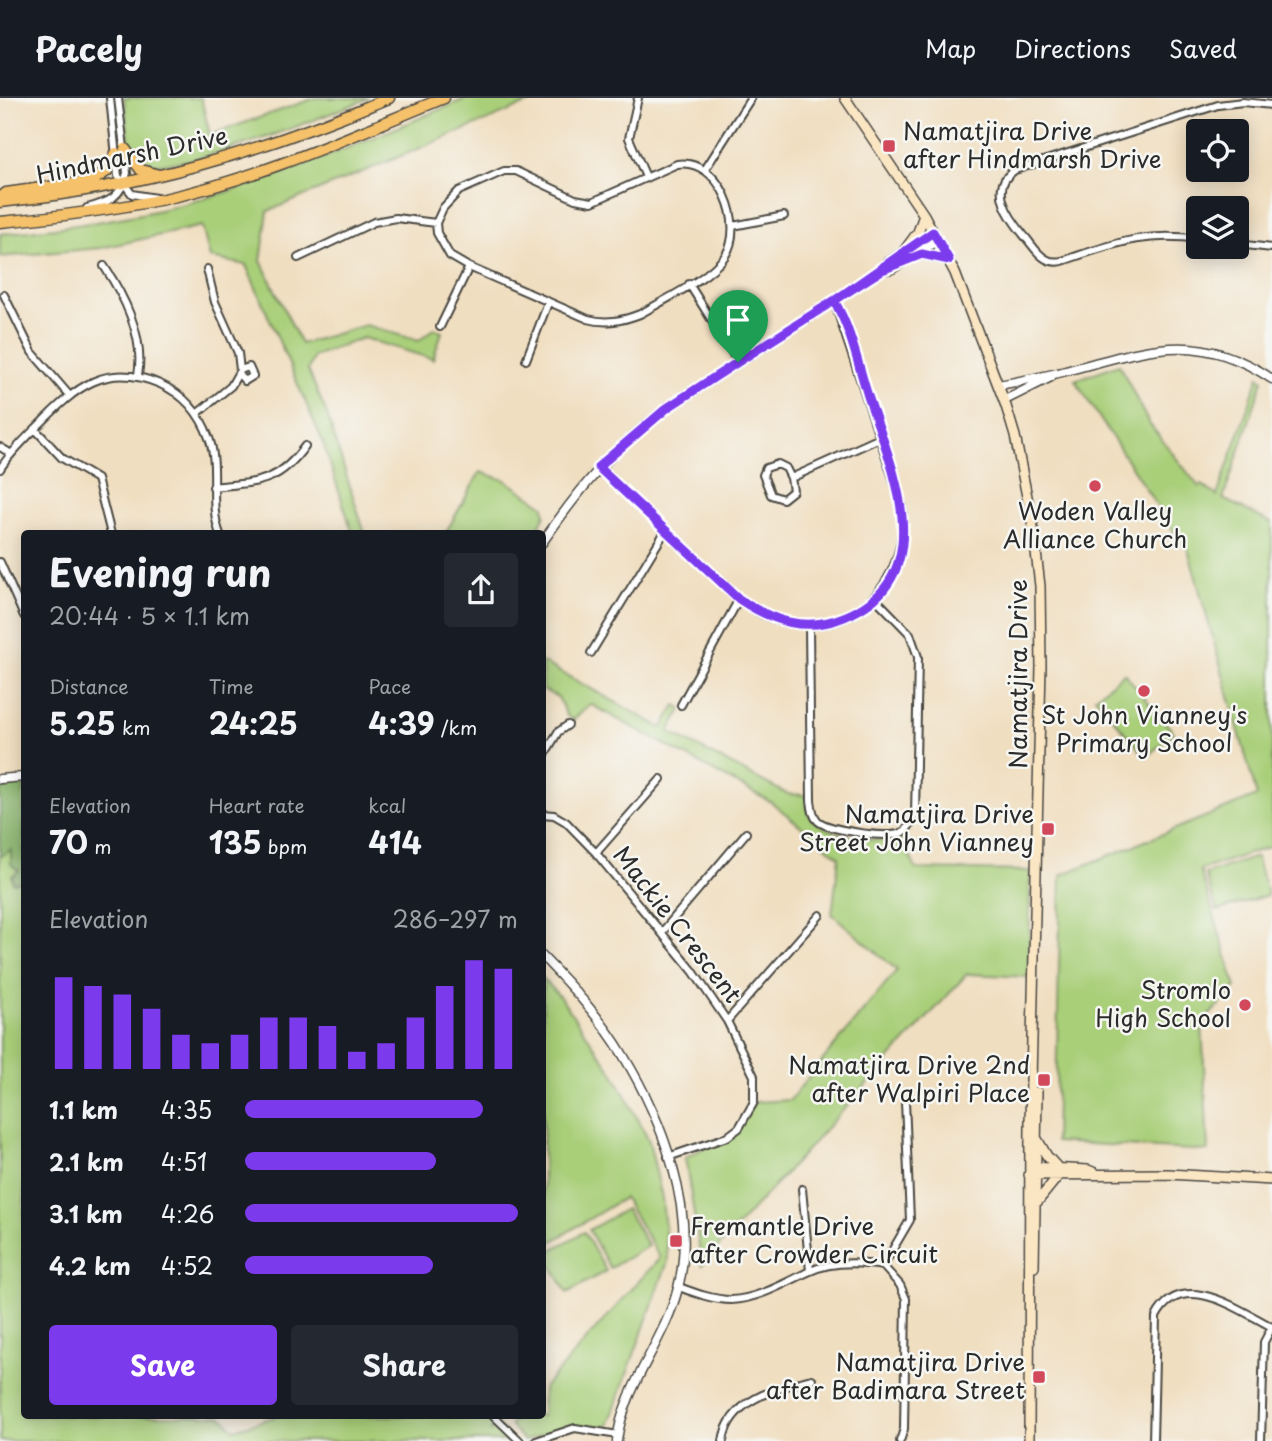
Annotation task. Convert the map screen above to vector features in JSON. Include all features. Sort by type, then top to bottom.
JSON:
[{"type":"main road","name":"Hindmarsh Drive","points":[[0,200],[61,196],[164,175],[294,137],[389,98]]},
{"type":"main road","name":"Hindmarsh Drive","points":[[0,222],[65,215],[165,198],[299,158],[444,98]]},
{"type":"main road","name":"Namatjira Drive","points":[[845,98],[924,215],[949,260],[1005,400],[1025,483],[1040,586],[1028,1441]]},
{"type":"main road","points":[[0,200],[6,193],[92,181],[107,171],[120,151],[143,172],[164,175]]},
{"type":"main road","points":[[906,255],[924,215]]},
{"type":"main road","points":[[906,255],[922,254],[949,260]]},
{"type":"main road","name":"Namatjira Drive","points":[[1031,1284],[1034,1277],[1036,1203],[1033,1171],[1037,1137],[1037,1092],[1033,1085]]},
{"type":"main road","points":[[1037,1137],[1046,1156],[1059,1172]]},
{"type":"main road","points":[[1033,1171],[1088,1176],[1096,1173],[1216,1175],[1272,1181]]},
{"type":"main road","points":[[1036,1203],[1059,1172]]},
{"type":"street","points":[[110,98],[120,151]]},
{"type":"street","points":[[118,98],[118,177],[136,196],[165,198]]},
{"type":"street","points":[[638,98],[629,138],[646,177]]},
{"type":"street","points":[[706,168],[751,98]]},
{"type":"street","points":[[1186,237],[1159,234],[1142,236],[1062,261],[1049,260],[1042,256],[1011,220],[1000,190],[1004,177],[1015,170],[1218,105],[1243,102],[1272,105]]},
{"type":"street","points":[[683,163],[706,168],[722,188],[733,226],[727,253],[719,263],[640,314],[613,322],[588,319],[469,267],[446,251],[439,240],[436,223],[443,208],[458,191],[504,171],[523,173],[586,202],[603,199],[646,177],[683,163]]},
{"type":"street","points":[[65,215],[109,203],[124,184]]},
{"type":"street","points":[[733,226],[784,216]]},
{"type":"street","points":[[298,258],[374,222],[396,218],[436,223]]},
{"type":"street","points":[[546,538],[598,467],[667,408],[882,270],[892,269],[906,255],[935,236]]},
{"type":"street","points":[[1249,245],[1272,248]]},
{"type":"street","points":[[104,265],[118,287],[139,344],[138,375]]},
{"type":"street","points":[[440,327],[469,267]]},
{"type":"street","points":[[198,413],[231,386],[240,372],[238,354],[215,302],[207,269]]},
{"type":"street","points":[[689,284],[738,362]]},
{"type":"street","points":[[4,295],[32,352],[69,394]]},
{"type":"street","points":[[598,467],[739,599],[770,618],[808,625],[850,614],[875,598],[896,566],[904,531],[902,505],[882,437],[834,301]]},
{"type":"street","points":[[526,360],[548,303]]},
{"type":"street","points":[[999,385],[1059,373],[1138,350],[1199,348],[1236,359],[1272,379]]},
{"type":"street","points":[[1005,400],[1059,373]]},
{"type":"street","points":[[0,469],[10,453],[69,394],[101,379],[138,375],[169,388],[198,413],[211,440],[215,522],[218,530]]},
{"type":"street","points":[[35,429],[62,458],[97,479],[110,530]]},
{"type":"street","points":[[791,478],[882,437]]},
{"type":"street","points":[[213,486],[260,482],[278,475],[290,466],[305,446]]},
{"type":"street","points":[[0,447],[10,453]]},
{"type":"street","points":[[778,464],[786,468],[791,478],[793,491],[787,498],[779,499],[771,495],[763,475],[766,468],[778,464]]},
{"type":"street","points":[[591,653],[666,530]]},
{"type":"street","points":[[0,562],[21,609]]},
{"type":"street","points":[[808,625],[811,800],[814,816],[825,826],[884,836],[900,833],[910,827],[915,816],[918,657],[910,634],[875,598]]},
{"type":"street","points":[[681,705],[739,599]]},
{"type":"street","points":[[546,753],[558,732],[568,726]]},
{"type":"street","points":[[0,779],[21,777]]},
{"type":"street","points":[[596,853],[661,779]]},
{"type":"street","name":"Mackie Crescent","points":[[546,815],[566,822],[663,931],[727,1021],[754,1076],[754,1101],[745,1122],[727,1137],[668,1157]]},
{"type":"street","points":[[663,931],[746,833]]},
{"type":"street","points":[[727,1021],[820,915]]},
{"type":"street","points":[[536,1441],[575,1427],[617,1438],[679,1287],[683,1253],[676,1183],[645,1095],[623,1054],[570,985],[546,960]]},
{"type":"street","points":[[883,1266],[910,1220],[905,1101]]},
{"type":"street","points":[[803,1189],[810,1271]]},
{"type":"street","points":[[679,1287],[719,1299],[737,1299],[791,1282],[810,1271],[845,1262],[883,1266],[900,1285],[906,1300],[904,1429],[900,1441]]},
{"type":"street","points":[[1153,1441],[1156,1318],[1164,1305],[1180,1296],[1215,1297],[1272,1327],[1264,1342],[1261,1441]]},
{"type":"street","points":[[723,1441],[730,1421],[743,1406],[780,1387],[812,1379]]},
{"type":"street","points":[[497,1419],[520,1441]]},
{"type":"green space","points":[[124,98],[201,98],[210,135],[315,98],[369,98],[216,153],[156,164],[139,161],[129,140]]},
{"type":"green space","points":[[468,98],[541,98],[268,211],[261,261],[301,344],[366,325],[419,341],[434,328],[442,332],[433,359],[363,338],[314,356],[308,370],[326,412],[364,530],[352,530],[322,440],[246,265],[210,258],[202,226],[101,248],[0,257],[0,234],[70,226],[161,210],[221,194],[328,156]]},
{"type":"green space","points":[[1119,364],[1148,422],[1199,487],[1202,485],[1217,496],[1259,376],[1263,380],[1223,499],[1272,523],[1272,846],[1200,870],[1236,987],[1202,1023],[1208,1151],[1055,1142],[1061,875],[1257,796],[1188,549],[1177,537],[1075,380]]},
{"type":"green space","points":[[480,472],[505,480],[544,506],[545,515],[537,530],[447,530]]},
{"type":"green space","points":[[546,664],[662,728],[676,705],[682,708],[669,732],[787,794],[805,795],[810,817],[818,824],[840,834],[878,840],[901,837],[916,869],[1030,871],[1029,977],[967,974],[702,1265],[685,1157],[732,1135],[755,1102],[790,1100],[897,970],[832,914],[839,857],[771,802],[590,704],[573,720],[567,716],[558,697],[546,691]]},
{"type":"green space","points":[[1124,673],[1174,733],[1146,757],[1095,697]]},
{"type":"green space","points":[[21,781],[21,1419],[224,1419],[234,1429],[267,1419],[488,1419],[494,1427],[490,1431],[497,1425],[514,1441],[0,1441],[0,786]]},
{"type":"green space","points":[[21,783],[21,882],[13,883],[12,876],[19,871],[11,864],[11,850],[0,857],[0,790]]},
{"type":"green space","points":[[1256,857],[1268,895],[1217,911],[1205,874]]},
{"type":"green space","points":[[546,981],[614,1074],[649,1141],[662,1198],[668,1261],[608,1426],[568,1426],[524,1441],[510,1425],[515,1419],[546,1419],[546,1385],[660,1258],[624,1198],[546,1245]]},
{"type":"green space","points":[[626,1209],[648,1246],[610,1268],[589,1230]]},
{"type":"green space","points":[[584,1232],[606,1271],[567,1293],[546,1253]]},
{"type":"place","name":"Namatjira Drive after Hindmarsh Drive","points":[[889,146]]},
{"type":"place","name":"Woden Valley Alliance Church","points":[[1095,486]]},
{"type":"place","name":"St John Vianney's Primary School","points":[[1144,691]]},
{"type":"place","name":"Namatjira Drive Street John Vianney","points":[[1048,829]]},
{"type":"place","name":"Stromlo High School","points":[[1245,1005]]},
{"type":"place","name":"Namatjira Drive 2nd after Walpiri Place","points":[[1044,1080]]},
{"type":"place","name":"Fremantle Drive after Crowder Circuit","points":[[676,1241]]},
{"type":"place","name":"Namatjira Drive after Badimara Street","points":[[1039,1377]]},
{"type":"route","points":[[738,362],[667,408],[634,433],[598,467],[739,599],[756,611],[790,623],[808,625],[830,622],[850,614],[875,598],[896,566],[904,540],[902,505],[840,310],[834,301],[882,270],[888,262],[933,232],[949,260],[922,254],[908,258],[892,269],[882,270],[738,362]]}]
